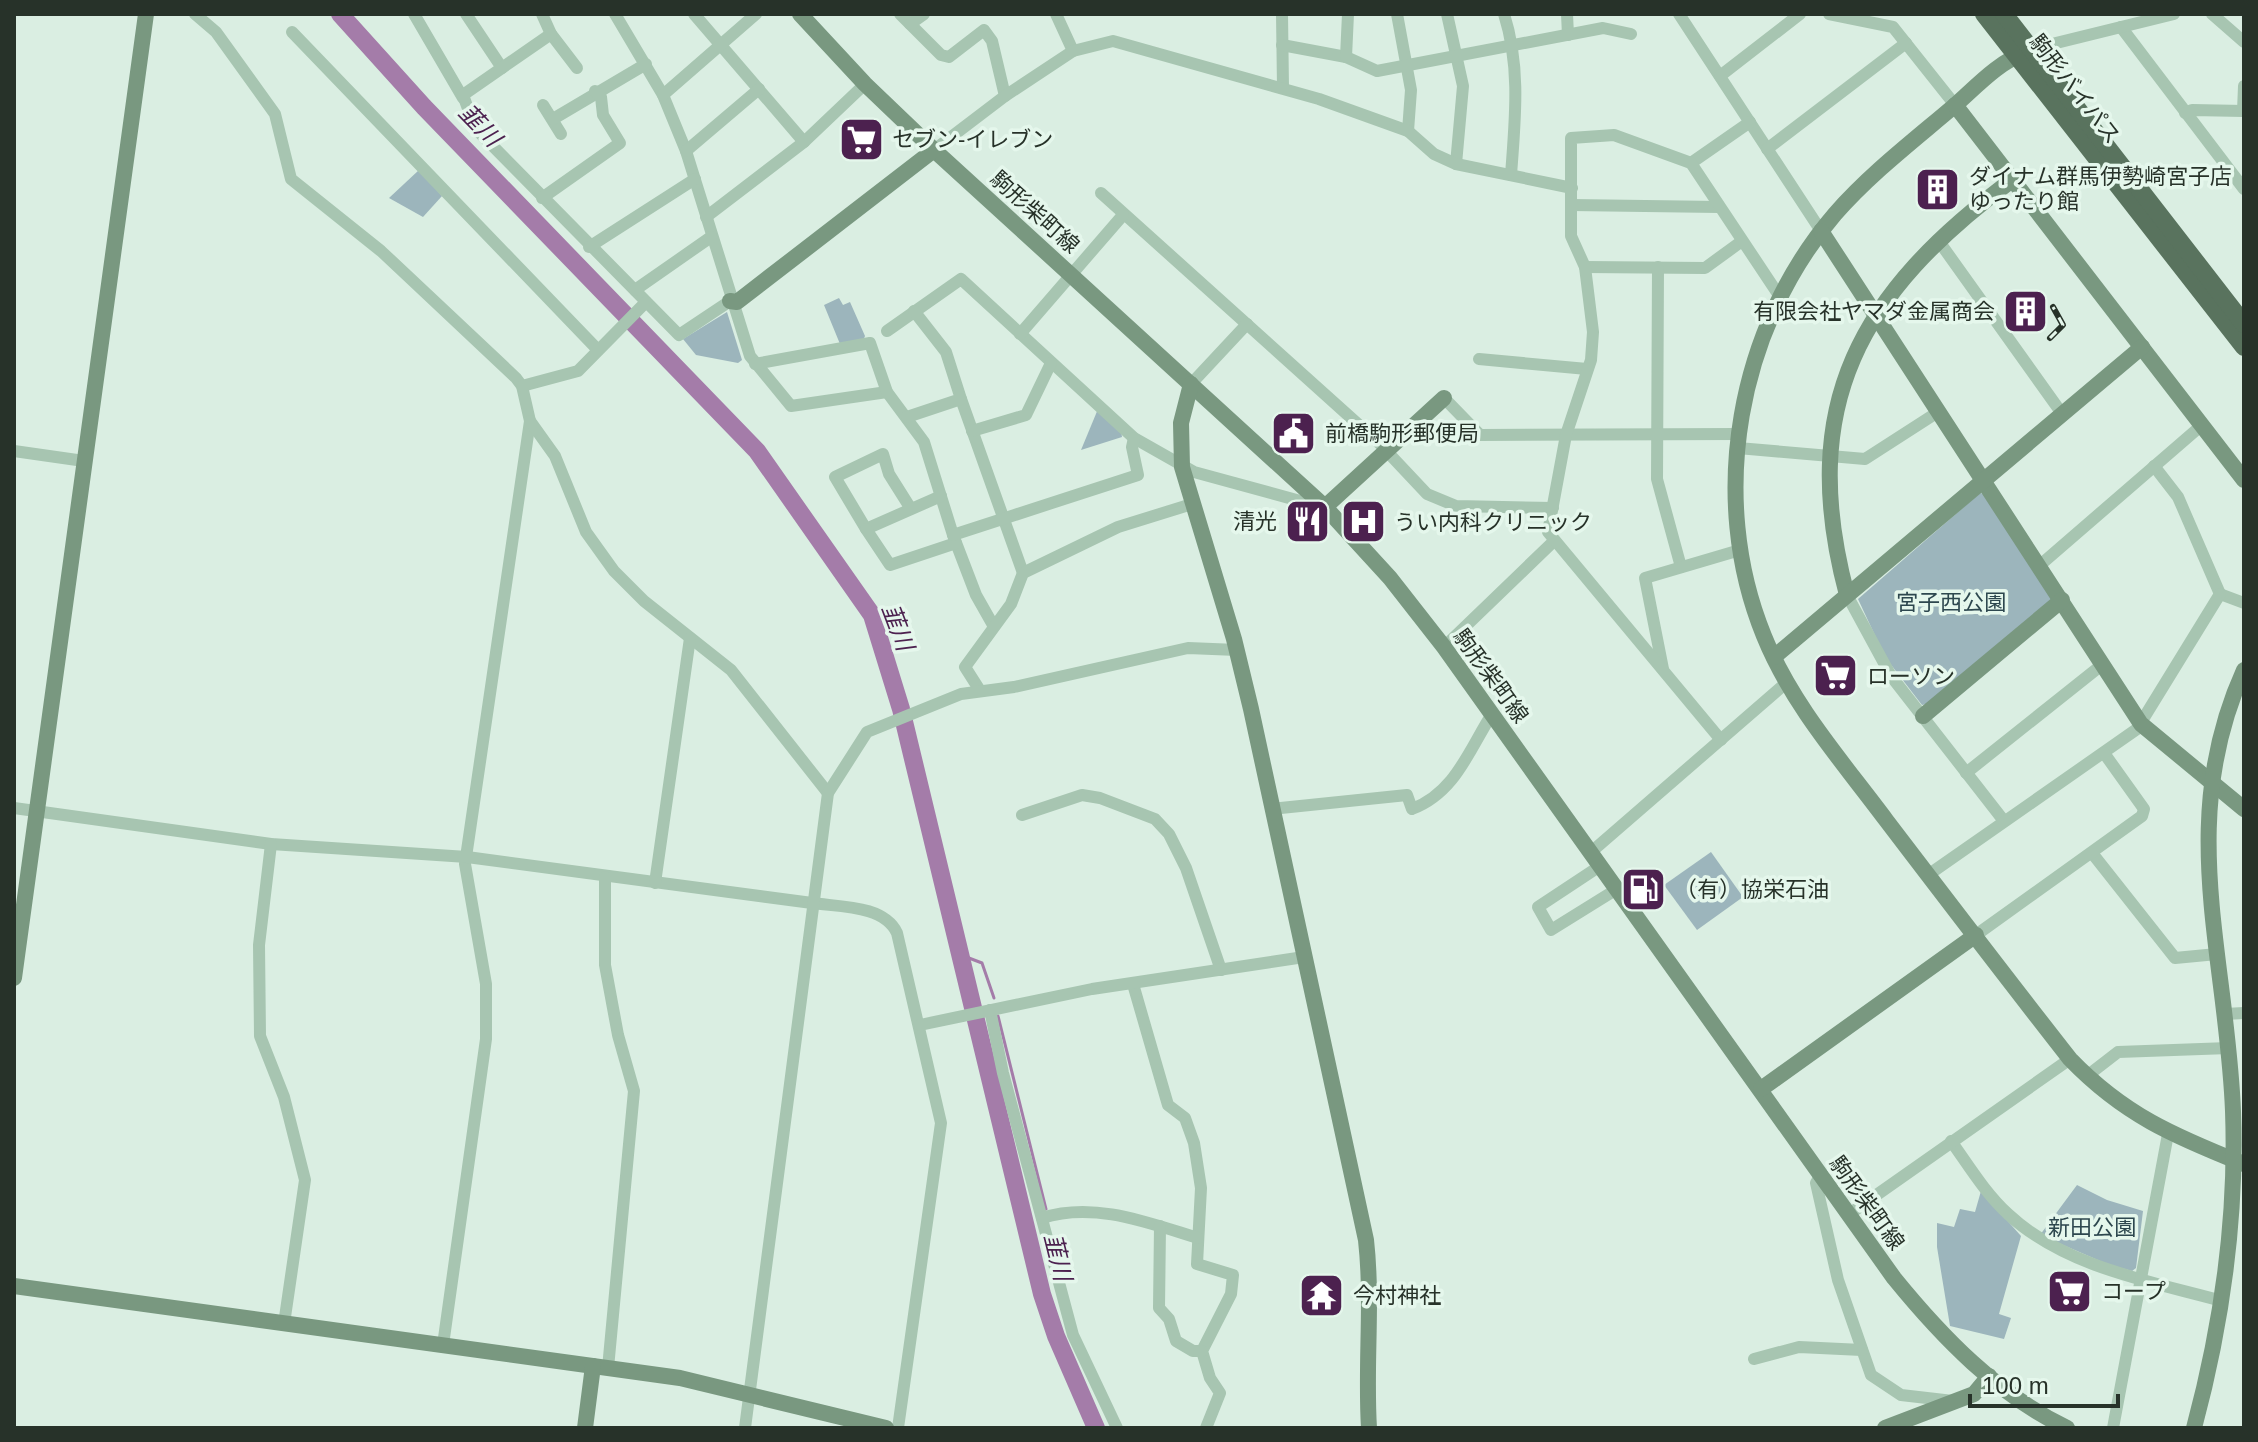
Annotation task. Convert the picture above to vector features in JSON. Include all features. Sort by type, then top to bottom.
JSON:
[{"type":"main road","name":"駒形バイパス","points":[[1984,14],[2025,52],[2244,324]]},
{"type":"main road","name":"駒形バイパス","points":[[2004,14],[2025,52],[2244,347]]},
{"type":"street","points":[[14,978],[146,14]]},
{"type":"street","points":[[195,14],[216,32],[275,114],[291,179],[385,254],[522,386],[530,421],[465,870],[486,984],[486,1039],[443,1345]]},
{"type":"street","points":[[414,14],[463,98],[475,128],[589,247],[635,290],[642,305],[679,335],[730,301],[737,302],[1005,96],[1073,51],[1097,43],[1125,42],[1283,88],[1408,131],[1434,154],[1456,164],[1572,188]]},
{"type":"street","points":[[466,14],[502,68]]},
{"type":"street","points":[[542,14],[551,34],[577,68]]},
{"type":"street","points":[[615,14],[663,95],[686,151],[730,301],[755,364],[791,406],[887,392]]},
{"type":"street","points":[[694,14],[804,142]]},
{"type":"street","points":[[663,95],[756,14]]},
{"type":"street","name":"駒形柴町線","points":[[800,14],[865,84],[934,150],[1325,507],[1390,578],[1444,647],[1820,1176],[1910,1297],[1989,1376],[2042,1422],[2067,1428]]},
{"type":"street","points":[[900,14],[941,55],[949,57],[984,30],[992,41],[1005,96]]},
{"type":"street","points":[[910,24],[924,14]]},
{"type":"street","points":[[1056,14],[1073,51]]},
{"type":"street","points":[[1282,14],[1283,88]]},
{"type":"street","points":[[1346,57],[1348,14]]},
{"type":"street","points":[[1397,14],[1411,100],[1408,131]]},
{"type":"street","points":[[1447,14],[1463,86],[1456,164]]},
{"type":"street","points":[[1504,14],[1512,44],[1516,99],[1511,175]]},
{"type":"street","points":[[1567,14],[1568,35]]},
{"type":"street","points":[[1679,14],[2141,724],[2244,809]]},
{"type":"street","points":[[1720,76],[1800,14]]},
{"type":"street","points":[[1829,14],[1889,25],[1906,43],[2244,480]]},
{"type":"street","points":[[2174,14],[2025,52],[2000,65],[1873,175],[1821,231],[1780,297],[1753,366],[1738,441],[1740,550],[1756,611],[1774,657],[1807,717],[2070,1059],[2122,1106],[2168,1134],[2239,1162]]},
{"type":"street","points":[[2212,14],[2244,42]]},
{"type":"street","points":[[2121,27],[2242,183]]},
{"type":"street","points":[[1282,45],[1346,57],[1377,71],[1603,28],[1631,34]]},
{"type":"street","points":[[292,32],[598,350]]},
{"type":"street","points":[[463,98],[463,95],[551,34]]},
{"type":"street","points":[[1767,149],[1906,43]]},
{"type":"street","points":[[553,119],[595,91],[646,64]]},
{"type":"street","points":[[706,217],[804,142],[865,84]]},
{"type":"street","points":[[2185,113],[2192,110],[2244,111],[2244,86]]},
{"type":"street","points":[[686,151],[759,89]]},
{"type":"street","points":[[542,198],[620,143],[603,115],[601,97],[595,91]]},
{"type":"street","points":[[543,105],[561,134]]},
{"type":"street","points":[[1691,163],[1750,122]]},
{"type":"street","points":[[1721,740],[1548,532],[1566,435],[1587,369],[1593,332],[1585,267],[1571,236],[1571,138],[1614,135],[1691,163],[1780,297]]},
{"type":"street","points":[[589,247],[695,179]]},
{"type":"street","points":[[2004,821],[1885,667],[1847,595],[1833,541],[1829,456],[1849,367],[1876,315],[1900,280],[1938,240],[2012,180]]},
{"type":"street","points":[[1101,193],[1385,451],[1427,494],[1447,504],[1553,508]]},
{"type":"street","points":[[1571,205],[1719,207]]},
{"type":"street","points":[[1020,334],[1123,215]]},
{"type":"street","points":[[635,290],[711,237]]},
{"type":"street","points":[[1938,240],[2063,415]]},
{"type":"street","points":[[1585,267],[1705,268],[1742,241]]},
{"type":"street","points":[[1658,267],[1657,479],[1681,567]]},
{"type":"street","points":[[887,331],[956,278],[961,279],[1134,438],[1182,467],[1325,507],[1444,398],[1480,435],[1656,433],[1865,459],[1938,412]]},
{"type":"street","points":[[522,386],[578,371],[642,305]]},
{"type":"street","points":[[914,311],[946,352],[1001,519],[1023,573]]},
{"type":"street","points":[[1247,324],[1191,384],[1181,423],[1182,467],[1237,650],[1366,1240],[1371,1288],[1366,1393],[1369,1428]]},
{"type":"street","points":[[755,364],[870,343],[887,392],[924,442],[954,539],[976,595],[993,625]]},
{"type":"street","points":[[1774,657],[2142,347]]},
{"type":"street","points":[[1479,359],[1587,369]]},
{"type":"street","points":[[972,431],[1026,415],[1051,363]]},
{"type":"street","points":[[907,417],[961,399]]},
{"type":"street","points":[[530,421],[555,456],[586,532],[614,571],[644,601],[740,680],[828,793]]},
{"type":"street","points":[[2039,566],[2202,425]]},
{"type":"street","points":[[911,509],[889,474],[883,454],[835,477],[890,565],[1001,519],[1138,475],[1132,447],[1134,438]]},
{"type":"street","points":[[14,451],[84,461]]},
{"type":"street","points":[[2154,466],[2178,497],[2220,594],[2244,603]]},
{"type":"street","points":[[866,529],[941,496]]},
{"type":"street","points":[[979,689],[965,667],[1011,604],[1023,573],[1118,527],[1192,504]]},
{"type":"street","points":[[1444,647],[1554,541]]},
{"type":"street","points":[[1663,672],[1645,578],[1740,550]]},
{"type":"street","points":[[1928,875],[2141,724],[2220,594]]},
{"type":"street","points":[[1923,716],[2062,600]]},
{"type":"street","points":[[655,883],[690,638]]},
{"type":"street","points":[[745,1428],[828,793],[867,732],[979,689],[1014,687],[1188,648],[1237,650]]},
{"type":"street","points":[[1966,773],[2103,664]]},
{"type":"street","points":[[2194,1428],[2222,1301],[2239,1162],[2207,866],[2211,780],[2229,710],[2244,670]]},
{"type":"street","points":[[1617,889],[1551,930],[1538,907],[1595,860],[1786,683]]},
{"type":"street","points":[[1271,809],[1407,795],[1412,809],[1419,806],[1443,793],[1492,714]]},
{"type":"street","points":[[1761,1089],[2144,813],[2104,753]]},
{"type":"street","points":[[1022,815],[1082,795],[1100,798],[1155,819],[1169,834],[1186,868],[1221,970]]},
{"type":"street","points":[[14,808],[271,844],[467,857],[812,903],[868,912],[890,921],[897,933],[920,1025],[939,1106],[940,1132],[898,1428]]},
{"type":"street","points":[[271,844],[259,945],[260,1036],[284,1097],[305,1180],[284,1324]]},
{"type":"street","points":[[2092,853],[2175,958],[2217,954]]},
{"type":"street","points":[[585,1428],[600,1367],[634,1091],[618,1035],[605,965],[605,877]]},
{"type":"street","points":[[920,1025],[1133,984],[1304,957]]},
{"type":"street","points":[[1133,984],[1168,1105],[1185,1118],[1191,1129],[1201,1188],[1197,1264],[1233,1275],[1231,1294],[1202,1351],[1210,1378],[1220,1393],[1206,1428]]},
{"type":"street","points":[[987,1010],[1073,1335],[1117,1428]]},
{"type":"street","points":[[2225,1014],[2244,1013]]},
{"type":"street","points":[[2087,1076],[2118,1052],[2229,1048]]},
{"type":"street","points":[[1848,1215],[2070,1059]]},
{"type":"street","points":[[2113,1428],[2168,1134]]},
{"type":"street","points":[[1951,1141],[1983,1186],[2025,1229],[2066,1253],[2222,1301]]},
{"type":"street","points":[[1820,1176],[1816,1183],[1819,1206],[1838,1280],[1871,1375],[1901,1395],[1955,1402]]},
{"type":"street","points":[[1042,1218],[1057,1213],[1110,1212],[1198,1238]]},
{"type":"street","points":[[1160,1226],[1159,1308],[1169,1319],[1176,1341],[1193,1351],[1202,1351]]},
{"type":"street","points":[[14,1286],[600,1367],[750,1392],[886,1428]]},
{"type":"street","points":[[1754,1359],[1799,1347],[1862,1350]]},
{"type":"street","points":[[1885,1428],[1914,1423],[1974,1394],[1989,1376]]},
{"type":"green space","points":[[419,170],[442,196],[423,217],[389,198]]},
{"type":"green space","points":[[839,298],[843,305],[850,302],[865,336],[863,341],[840,344],[824,305]]},
{"type":"green space","points":[[727,312],[742,360],[738,363],[696,355],[683,339]]},
{"type":"green space","points":[[1098,409],[1121,431],[1122,437],[1081,450]]},
{"type":"green space","name":"宮子西公園","points":[[1980,493],[1985,494],[2051,596],[2051,602],[1922,705],[1885,657],[1858,599]]},
{"type":"green space","points":[[1711,852],[1743,897],[1697,930],[1664,885]]},
{"type":"green space","name":"新田公園","points":[[2077,1185],[2107,1200],[2143,1211],[2136,1268],[2132,1271],[2107,1264],[2040,1235]]},
{"type":"green space","points":[[1981,1191],[2021,1236],[1999,1314],[2011,1318],[2004,1339],[1950,1326],[1937,1247],[1937,1223],[1954,1227],[1960,1209],[1975,1212]]},
{"type":"waterway","name":"韮川","points":[[340,14],[424,107],[757,451],[872,615],[901,709],[1042,1294],[1056,1336],[1096,1428]]},
{"type":"waterway","points":[[961,955],[982,963],[994,998]]},
{"type":"waterway","points":[[998,1016],[1046,1209]]},
{"type":"railway","points":[[2050,338],[2063,325],[2053,307]]},
{"type":"place","name":"セブン-イレブン","points":[[861,139]]},
{"type":"place","name":"ダイナム群馬伊勢崎宮子店 ゆったり館","points":[[1938,189]]},
{"type":"place","name":"有限会社ヤマダ金属商会","points":[[2026,311]]},
{"type":"place","name":"前橋駒形郵便局","points":[[1294,433]]},
{"type":"place","name":"清光","points":[[1308,521]]},
{"type":"place","name":"うい内科クリニック","points":[[1363,522]]},
{"type":"place","name":"ローソン","points":[[1836,676]]},
{"type":"place","name":"（有）協栄石油","points":[[1644,889]]},
{"type":"place","name":"コープ","points":[[2070,1291]]},
{"type":"place","name":"今村神社","points":[[1322,1295]]}]
